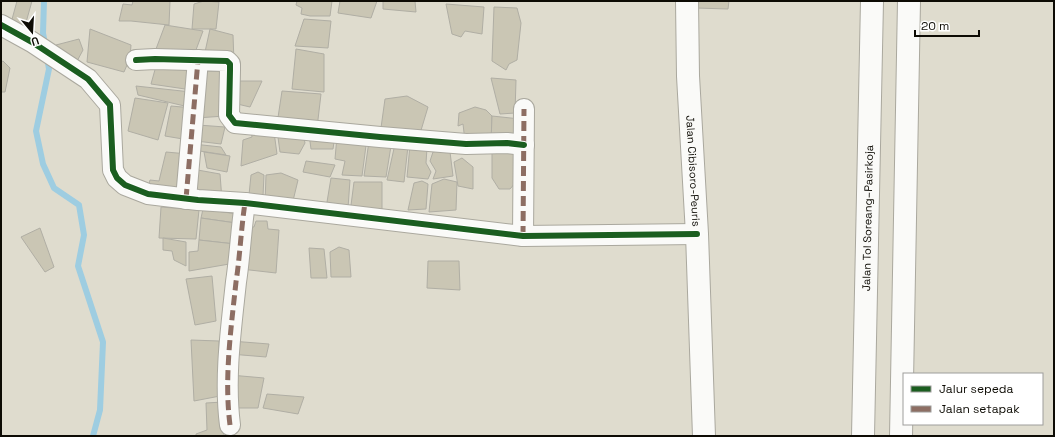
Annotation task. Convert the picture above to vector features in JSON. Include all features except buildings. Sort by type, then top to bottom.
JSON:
[{"type":"main road","name":"Jalan Cibisoro-Peuris","points":[[687,1],[688,76],[697,234],[704,436]]},
{"type":"main road","name":"Jalan Tol Soreang–Pasirkoja","points":[[863,436],[872,1]]},
{"type":"main road","points":[[901,436],[909,1]]},
{"type":"street","points":[[1,25],[32,42],[88,79],[110,105],[113,170],[117,178],[125,185],[148,194],[186,199],[245,203],[523,236],[697,234]]},
{"type":"street","points":[[136,60],[227,61],[230,64],[229,115],[235,122],[380,137],[466,144],[507,143],[524,146]]},
{"type":"street","points":[[186,199],[198,60]]},
{"type":"street","points":[[523,236],[524,109]]},
{"type":"street","points":[[230,425],[228,409],[228,376],[245,203]]},
{"type":"waterway","points":[[44,1],[43,33],[45,44]]},
{"type":"waterway","points":[[47,57],[49,69],[36,131],[43,164],[54,188],[79,205],[84,235],[78,266],[103,342],[100,410],[93,436]]},
{"type":"marked path","points":[[186,199],[198,60]]},
{"type":"marked path","points":[[523,236],[524,109]]},
{"type":"marked path","points":[[230,425],[228,407],[229,354],[245,203]]},
{"type":"cycle path","points":[[1,25],[32,42],[88,79],[110,105],[113,170],[117,178],[125,185],[148,194],[198,200],[245,203],[523,236],[697,234]]},
{"type":"cycle path","points":[[136,60],[155,59],[227,61],[230,64],[229,115],[235,123],[466,144],[507,143],[524,145]]}]
